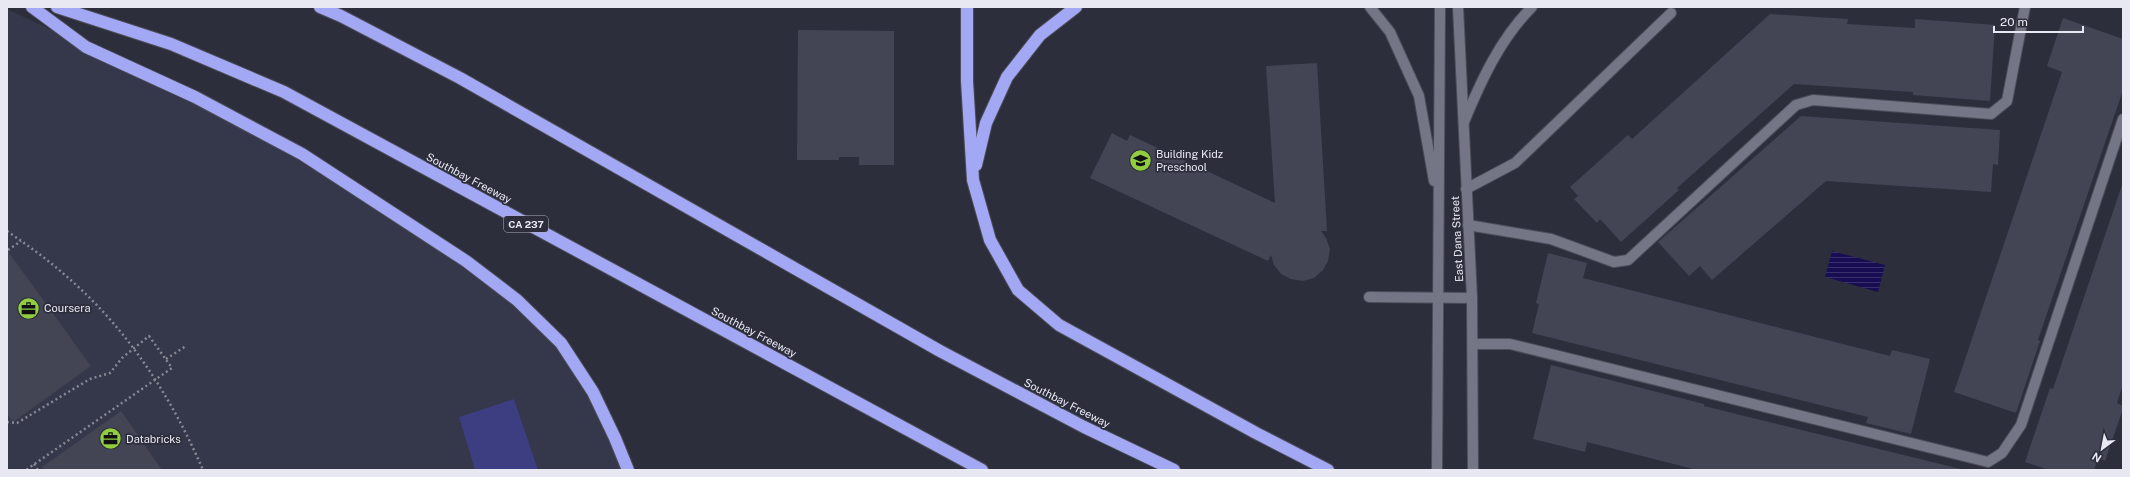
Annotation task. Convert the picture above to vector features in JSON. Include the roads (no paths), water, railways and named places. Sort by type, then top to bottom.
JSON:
[{"type":"highway","points":[[32,7],[86,47],[195,97],[302,154],[466,261],[492,280],[517,300],[561,343],[593,392],[615,438],[628,470]]},
{"type":"highway","name":"Southbay Freeway","points":[[57,7],[171,44],[284,92],[982,470]]},
{"type":"highway","name":"Southbay Freeway","points":[[320,7],[341,16],[460,78],[947,354],[1084,427],[1174,470]]},
{"type":"highway","points":[[967,7],[967,81],[973,180],[990,240],[1018,290],[1059,325],[1256,433],[1328,470]]},
{"type":"highway","points":[[973,180],[986,123],[1007,77],[1040,35],[1076,7]]},
{"type":"main road","points":[[1370,7],[1390,32],[1419,96],[1438,205]]},
{"type":"main road","name":"East Dana Street","points":[[1437,470],[1439,394],[1438,205],[1440,7]]},
{"type":"main road","name":"East Dana Street","points":[[1458,7],[1472,298],[1474,388],[1473,470]]},
{"type":"main road","points":[[1463,125],[1481,81],[1516,24],[1532,7]]},
{"type":"main road","points":[[1468,225],[1552,239],[1614,262],[1628,260],[1796,105],[1813,100],[1990,114],[2006,101],[2025,7]]},
{"type":"main road","points":[[1466,189],[1515,163],[1671,13]]},
{"type":"main road","points":[[1473,344],[1510,344],[1988,462],[2002,453],[2021,425],[2123,119]]},
{"type":"main road","points":[[1369,297],[1438,296],[1472,298]]},
{"type":"place","name":"Building Kidz Preschool","points":[[1141,160]]},
{"type":"place","name":"Coursera","points":[[28,308]]},
{"type":"place","name":"Databricks","points":[[111,439]]}]
